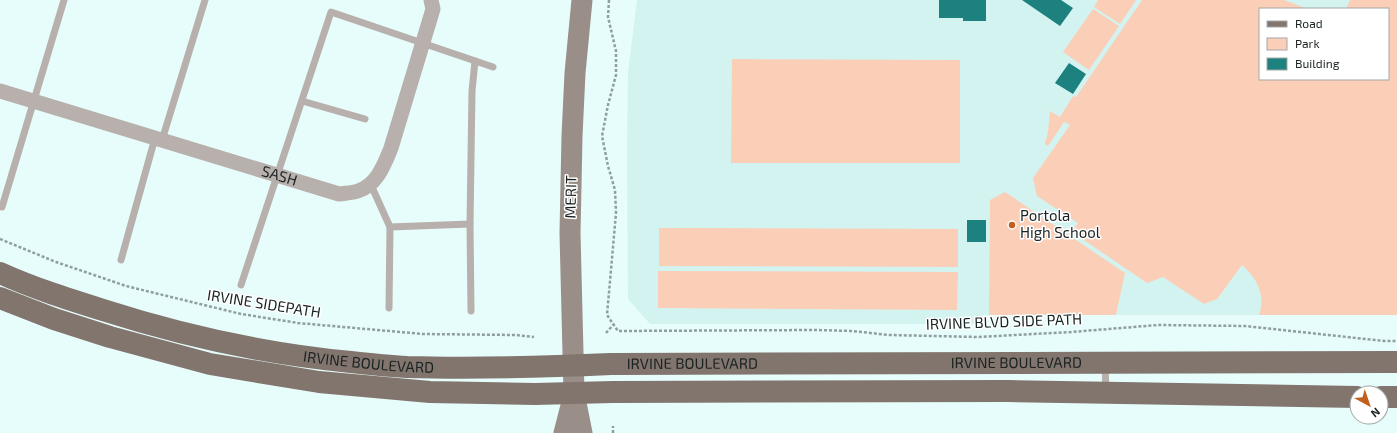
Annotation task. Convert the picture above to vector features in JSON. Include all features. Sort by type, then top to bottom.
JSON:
[{"type":"main road","name":"IRVINE BOULEVARD","points":[[0,273],[68,299],[190,335],[264,351],[327,360],[406,367],[611,364],[1397,362]]},
{"type":"main road","name":"IRVINE BOULEVARD","points":[[0,298],[54,319],[110,337],[210,364],[284,378],[430,392],[535,394],[613,392],[993,392],[1349,397]]},
{"type":"street","points":[[371,185],[383,167],[391,148],[433,9],[431,0]]},
{"type":"street","name":"MERIT","points":[[574,393],[570,226],[575,73],[582,0]]},
{"type":"street","name":"SASH","points":[[0,91],[339,194],[357,191],[371,185]]},
{"type":"street","points":[[564,433],[574,393]]},
{"type":"street","points":[[574,393],[582,433]]},
{"type":"lane","points":[[2,207],[64,0]]},
{"type":"lane","points":[[121,260],[158,139],[204,0]]},
{"type":"lane","points":[[240,285],[278,175],[330,12],[494,67]]},
{"type":"lane","points":[[471,311],[470,224],[472,91],[475,61]]},
{"type":"lane","points":[[302,101],[365,119]]},
{"type":"lane","points":[[371,185],[390,227],[389,308]]},
{"type":"lane","points":[[390,227],[470,224]]},
{"type":"lane","points":[[1105,363],[1106,393]]},
{"type":"path","points":[[606,333],[614,325],[607,315],[616,214],[615,190],[602,136],[616,75],[616,51],[608,17],[609,0]]},
{"type":"path","name":"IRVINE SIDEPATH","points":[[0,239],[56,262],[126,286],[241,314],[298,323],[423,334],[516,335],[534,337]]},
{"type":"path","name":"IRVINE BLVD SIDE PATH","points":[[614,325],[618,331],[816,330],[852,331],[889,335],[978,337],[1158,325],[1245,326],[1384,342],[1397,341]]},
{"type":"path","points":[[613,426],[613,433]]},
{"type":"shaded area","name":"Portola High School","points":[[637,0],[1397,0],[1397,315],[982,315],[982,324],[650,324],[628,299],[628,72]]},
{"type":"green space","points":[[1098,0],[1136,0],[1120,24],[1094,7]]},
{"type":"green space","points":[[1142,0],[1284,0],[1305,8],[1259,8],[1259,80],[1389,80],[1389,8],[1346,8],[1350,0],[1397,0],[1397,315],[1259,315],[1261,308],[1261,294],[1259,287],[1252,275],[1242,265],[1217,299],[1204,304],[1163,277],[1147,283],[1072,232],[1078,223],[1037,196],[1033,178],[1070,125],[1064,122],[1048,146],[1045,144],[1050,111],[1060,117],[1073,96],[1076,97]]},
{"type":"green space","points":[[1093,9],[1119,26],[1089,70],[1063,52]]},
{"type":"green space","points":[[732,59],[960,60],[960,163],[731,163]]},
{"type":"green space","points":[[1005,192],[1125,273],[1116,315],[989,315],[990,200]]},
{"type":"green space","points":[[659,228],[958,229],[958,267],[659,266]]},
{"type":"green space","points":[[658,271],[958,272],[957,310],[658,308]]},
{"type":"building","points":[[939,0],[986,0],[986,21],[963,21],[963,18],[939,18]]},
{"type":"building","points":[[1022,0],[1061,0],[1073,8],[1060,26]]},
{"type":"building","points":[[1069,63],[1086,74],[1073,94],[1055,83]]},
{"type":"building","points":[[967,220],[986,220],[986,242],[967,242]]},
{"type":"place","name":"Portola High School","points":[[1012,225]]}]
